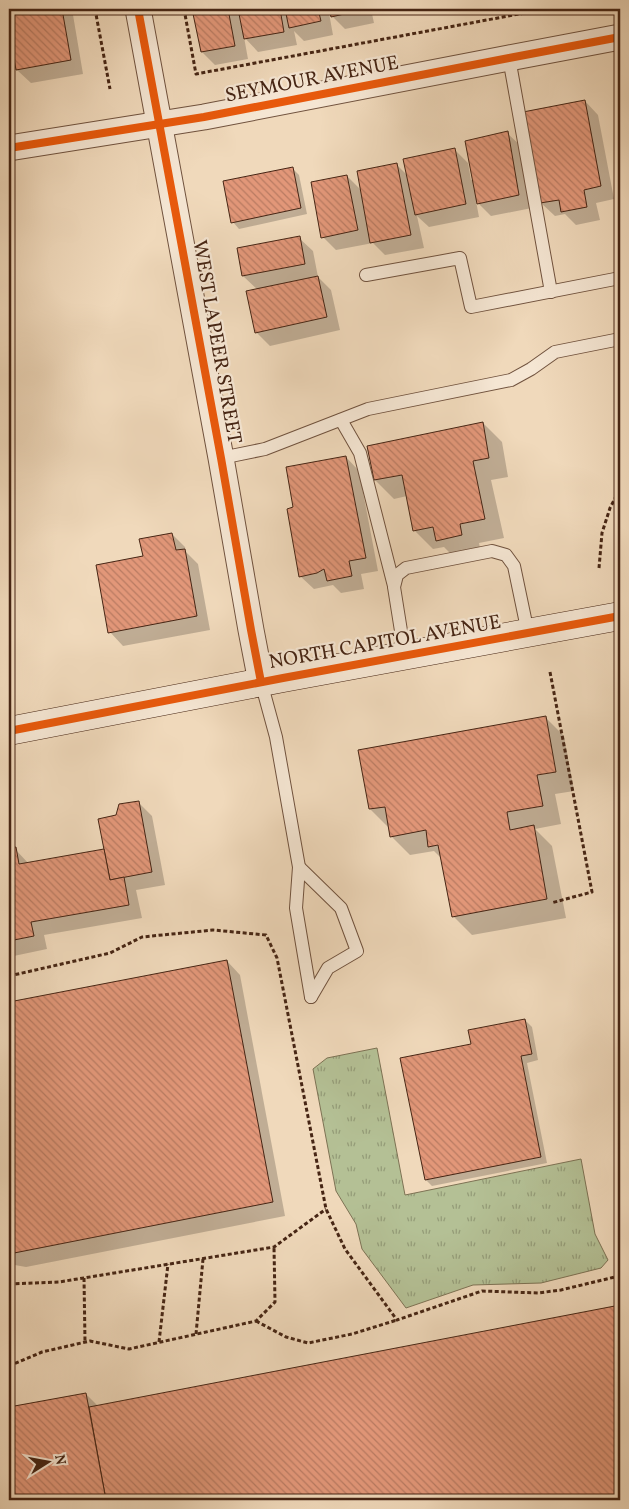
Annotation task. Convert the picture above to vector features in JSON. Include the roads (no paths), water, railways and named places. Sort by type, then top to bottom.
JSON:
[{"type":"street","name":"WEST LAPEER STREET","points":[[138,9],[261,682]]},
{"type":"street","name":"SEYMOUR AVENUE","points":[[9,148],[204,117],[620,37]]},
{"type":"street","name":"NORTH CAPITOL AVENUE","points":[[9,731],[261,682],[620,616]]},
{"type":"lane","points":[[509,58],[551,292]]},
{"type":"lane","points":[[366,275],[460,258],[471,308],[620,278]]},
{"type":"lane","points":[[221,458],[265,449],[368,409],[511,380],[556,352],[620,339]]},
{"type":"lane","points":[[341,420],[360,453],[394,587],[405,656]]},
{"type":"lane","points":[[394,587],[397,575],[406,568],[492,551],[506,554],[514,566],[528,633]]},
{"type":"lane","points":[[261,682],[276,737],[299,867],[296,908],[311,997],[328,968],[357,951],[340,908],[299,867]]}]
